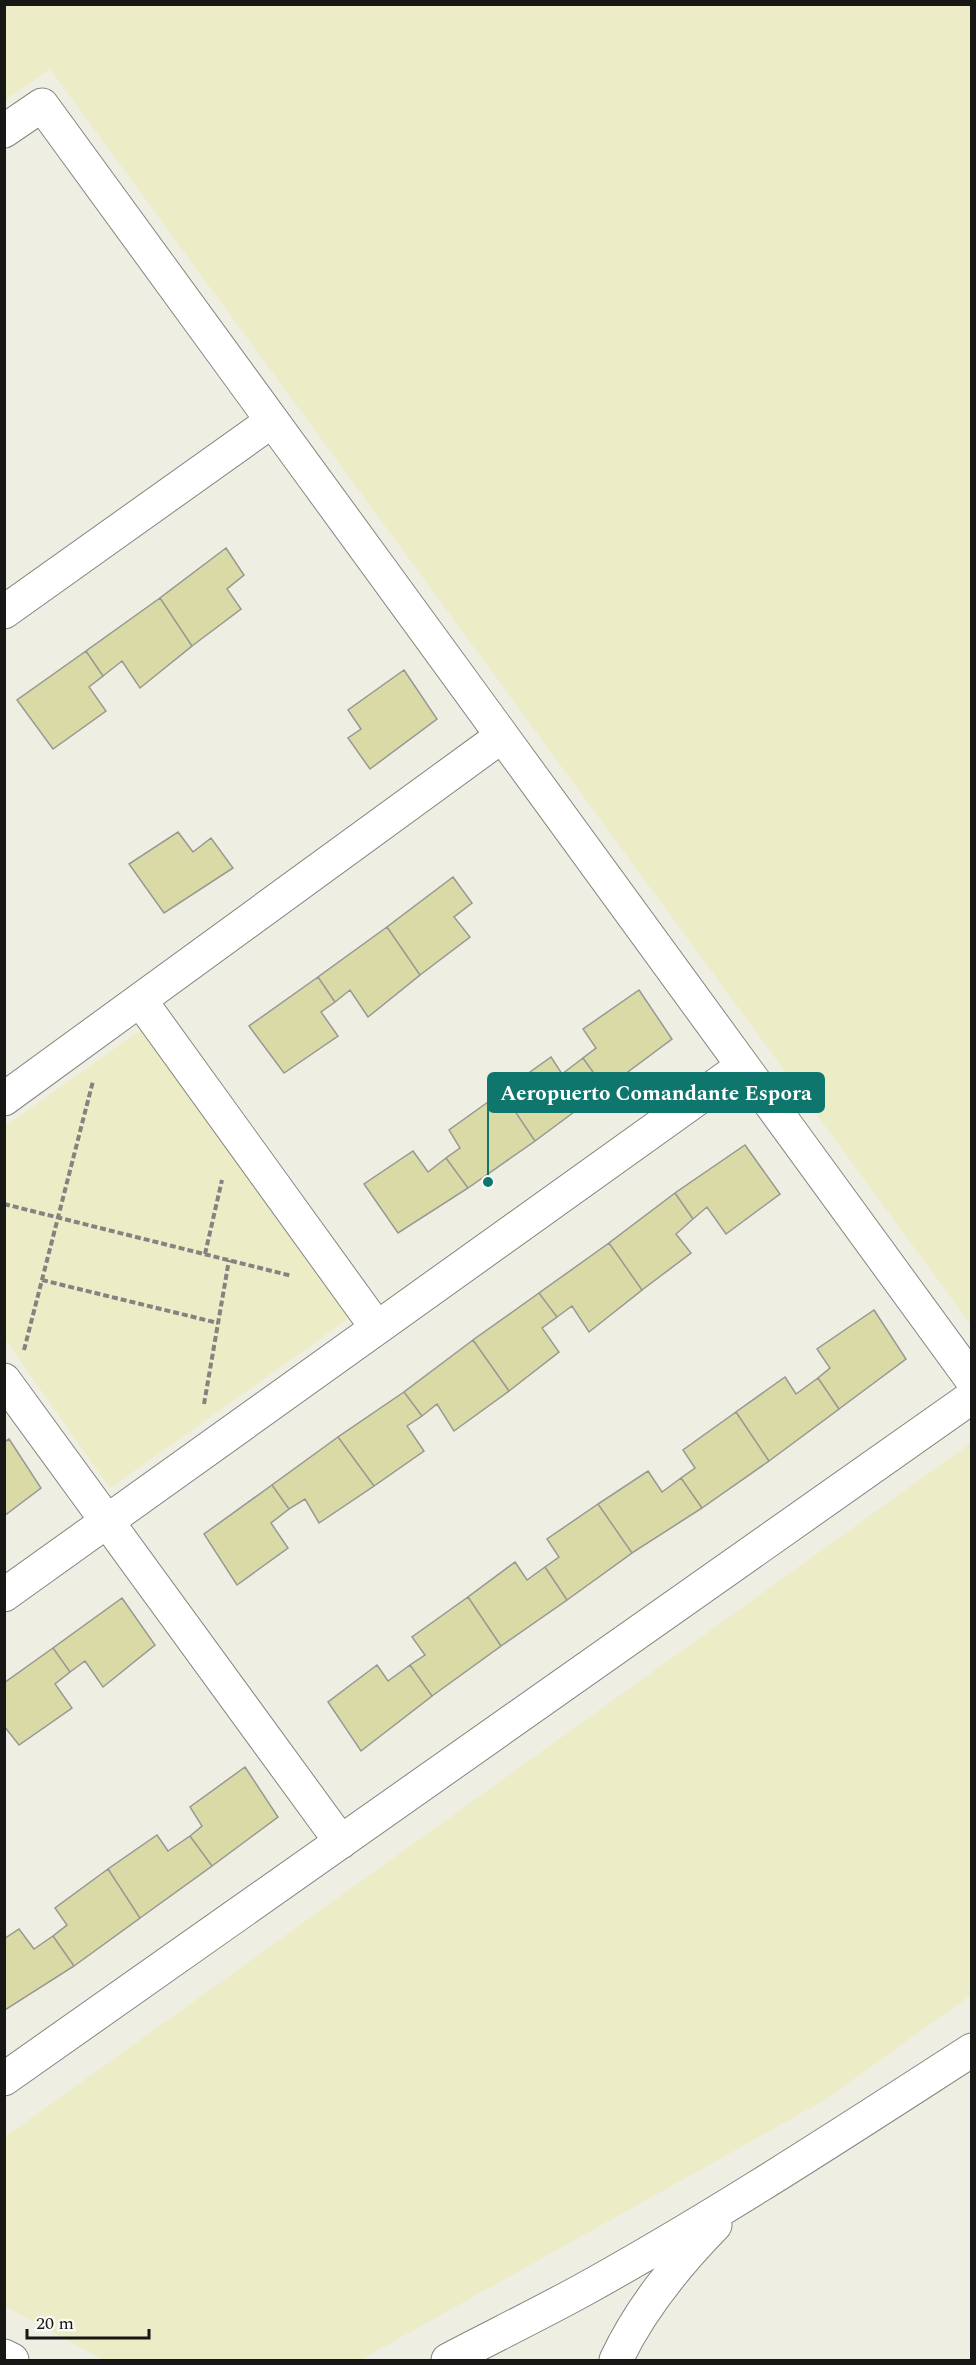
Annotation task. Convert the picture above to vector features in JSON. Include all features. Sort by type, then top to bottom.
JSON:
[{"type":"street","points":[[4,131],[42,105],[972,1380]]},
{"type":"street","points":[[4,612],[272,420]]},
{"type":"street","points":[[4,1099],[502,736]]},
{"type":"street","points":[[140,1000],[377,1328]]},
{"type":"street","points":[[4,1595],[743,1066]]},
{"type":"street","points":[[4,1380],[340,1842]]},
{"type":"street","points":[[4,2079],[972,1397]]},
{"type":"street","points":[[448,2361],[581,2291],[748,2193],[972,2050]]},
{"type":"street","points":[[616,2361],[627,2336],[657,2289],[696,2245],[748,2193]]},
{"type":"street","points":[[4,2356],[12,2361]]},
{"type":"path","points":[[23,1352],[95,1071]]},
{"type":"path","points":[[205,1254],[225,1168]]},
{"type":"path","points":[[4,1204],[295,1277]]},
{"type":"path","points":[[203,1413],[229,1260]]},
{"type":"path","points":[[42,1280],[218,1323]]},
{"type":"shaded area","points":[[5,5],[971,5],[971,2360],[5,2360]]},
{"type":"green space","points":[[5,4],[971,5],[971,1325],[50,69],[5,100]]},
{"type":"green space","points":[[145,1027],[351,1317],[110,1488],[5,1339],[4,1127]]},
{"type":"green space","points":[[971,1443],[971,1995],[823,2101],[360,2360],[104,2360],[5,2306],[5,2137]]},
{"type":"building","points":[[226,548],[244,575],[227,589],[241,609],[192,646],[160,598]]},
{"type":"building","points":[[160,598],[192,646],[140,688],[122,661],[103,676],[86,651]]},
{"type":"building","points":[[86,651],[103,676],[89,687],[106,711],[53,749],[17,700]]},
{"type":"building","points":[[404,670],[437,719],[370,769],[348,738],[361,729],[348,710]]},
{"type":"building","points":[[178,832],[193,852],[211,838],[233,868],[164,913],[129,864]]},
{"type":"building","points":[[453,877],[472,903],[454,917],[470,937],[420,975],[387,927]]},
{"type":"building","points":[[387,927],[420,975],[368,1017],[350,990],[335,1002],[318,977]]},
{"type":"building","points":[[318,977],[335,1002],[321,1012],[338,1036],[284,1073],[249,1026]]},
{"type":"building","points":[[639,990],[672,1039],[605,1089],[583,1058],[596,1048],[583,1029]]},
{"type":"building","points":[[551,1057],[562,1074],[583,1058],[605,1089],[535,1141],[502,1092]]},
{"type":"building","points":[[502,1092],[535,1141],[468,1188],[446,1158],[460,1148],[449,1130]]},
{"type":"building","points":[[745,1145],[780,1194],[726,1234],[707,1207],[693,1219],[675,1193]]},
{"type":"building","points":[[413,1151],[428,1172],[446,1158],[468,1188],[398,1233],[364,1184]]},
{"type":"building","points":[[675,1193],[693,1219],[676,1234],[691,1253],[642,1290],[609,1243]]},
{"type":"building","points":[[609,1243],[642,1290],[589,1332],[572,1306],[557,1317],[539,1293]]},
{"type":"building","points":[[539,1293],[557,1317],[542,1328],[559,1352],[509,1391],[473,1340]]},
{"type":"building","points":[[874,1310],[906,1359],[839,1409],[818,1378],[830,1368],[817,1349]]},
{"type":"building","points":[[473,1340],[509,1391],[454,1431],[437,1404],[422,1416],[404,1392]]},
{"type":"building","points":[[785,1377],[796,1394],[818,1378],[839,1409],[769,1461],[736,1412]]},
{"type":"building","points":[[404,1392],[422,1416],[407,1426],[424,1451],[374,1486],[338,1437]]},
{"type":"building","points":[[736,1412],[769,1461],[702,1508],[681,1478],[695,1468],[683,1450]]},
{"type":"building","points":[[338,1437],[374,1486],[319,1523],[305,1499],[289,1509],[272,1485]]},
{"type":"building","points":[[9,1439],[41,1488],[4,1516],[4,1442]]},
{"type":"building","points":[[648,1471],[662,1492],[681,1478],[702,1508],[632,1553],[598,1504]]},
{"type":"building","points":[[272,1485],[289,1509],[271,1523],[288,1548],[237,1585],[204,1534]]},
{"type":"building","points":[[598,1504],[632,1553],[567,1600],[545,1567],[559,1557],[547,1539]]},
{"type":"building","points":[[515,1562],[527,1580],[545,1567],[567,1600],[501,1646],[468,1597]]},
{"type":"building","points":[[468,1597],[501,1646],[432,1696],[410,1665],[425,1655],[412,1637]]},
{"type":"building","points":[[122,1598],[155,1645],[103,1687],[85,1661],[70,1672],[53,1648]]},
{"type":"building","points":[[53,1648],[70,1672],[55,1684],[72,1708],[19,1745],[4,1726],[4,1683]]},
{"type":"building","points":[[377,1665],[388,1681],[410,1665],[432,1696],[361,1751],[328,1702]]},
{"type":"building","points":[[245,1767],[278,1817],[212,1866],[190,1836],[202,1826],[190,1807]]},
{"type":"building","points":[[157,1835],[168,1851],[190,1836],[212,1866],[140,1918],[108,1869]]},
{"type":"building","points":[[108,1869],[140,1918],[74,1966],[53,1936],[67,1925],[55,1908]]},
{"type":"building","points":[[19,1929],[34,1949],[53,1936],[74,1966],[5,2010],[4,1939]]},
{"type":"place","name":"Aeropuerto Comandante Espora","points":[[488,1182]]}]
